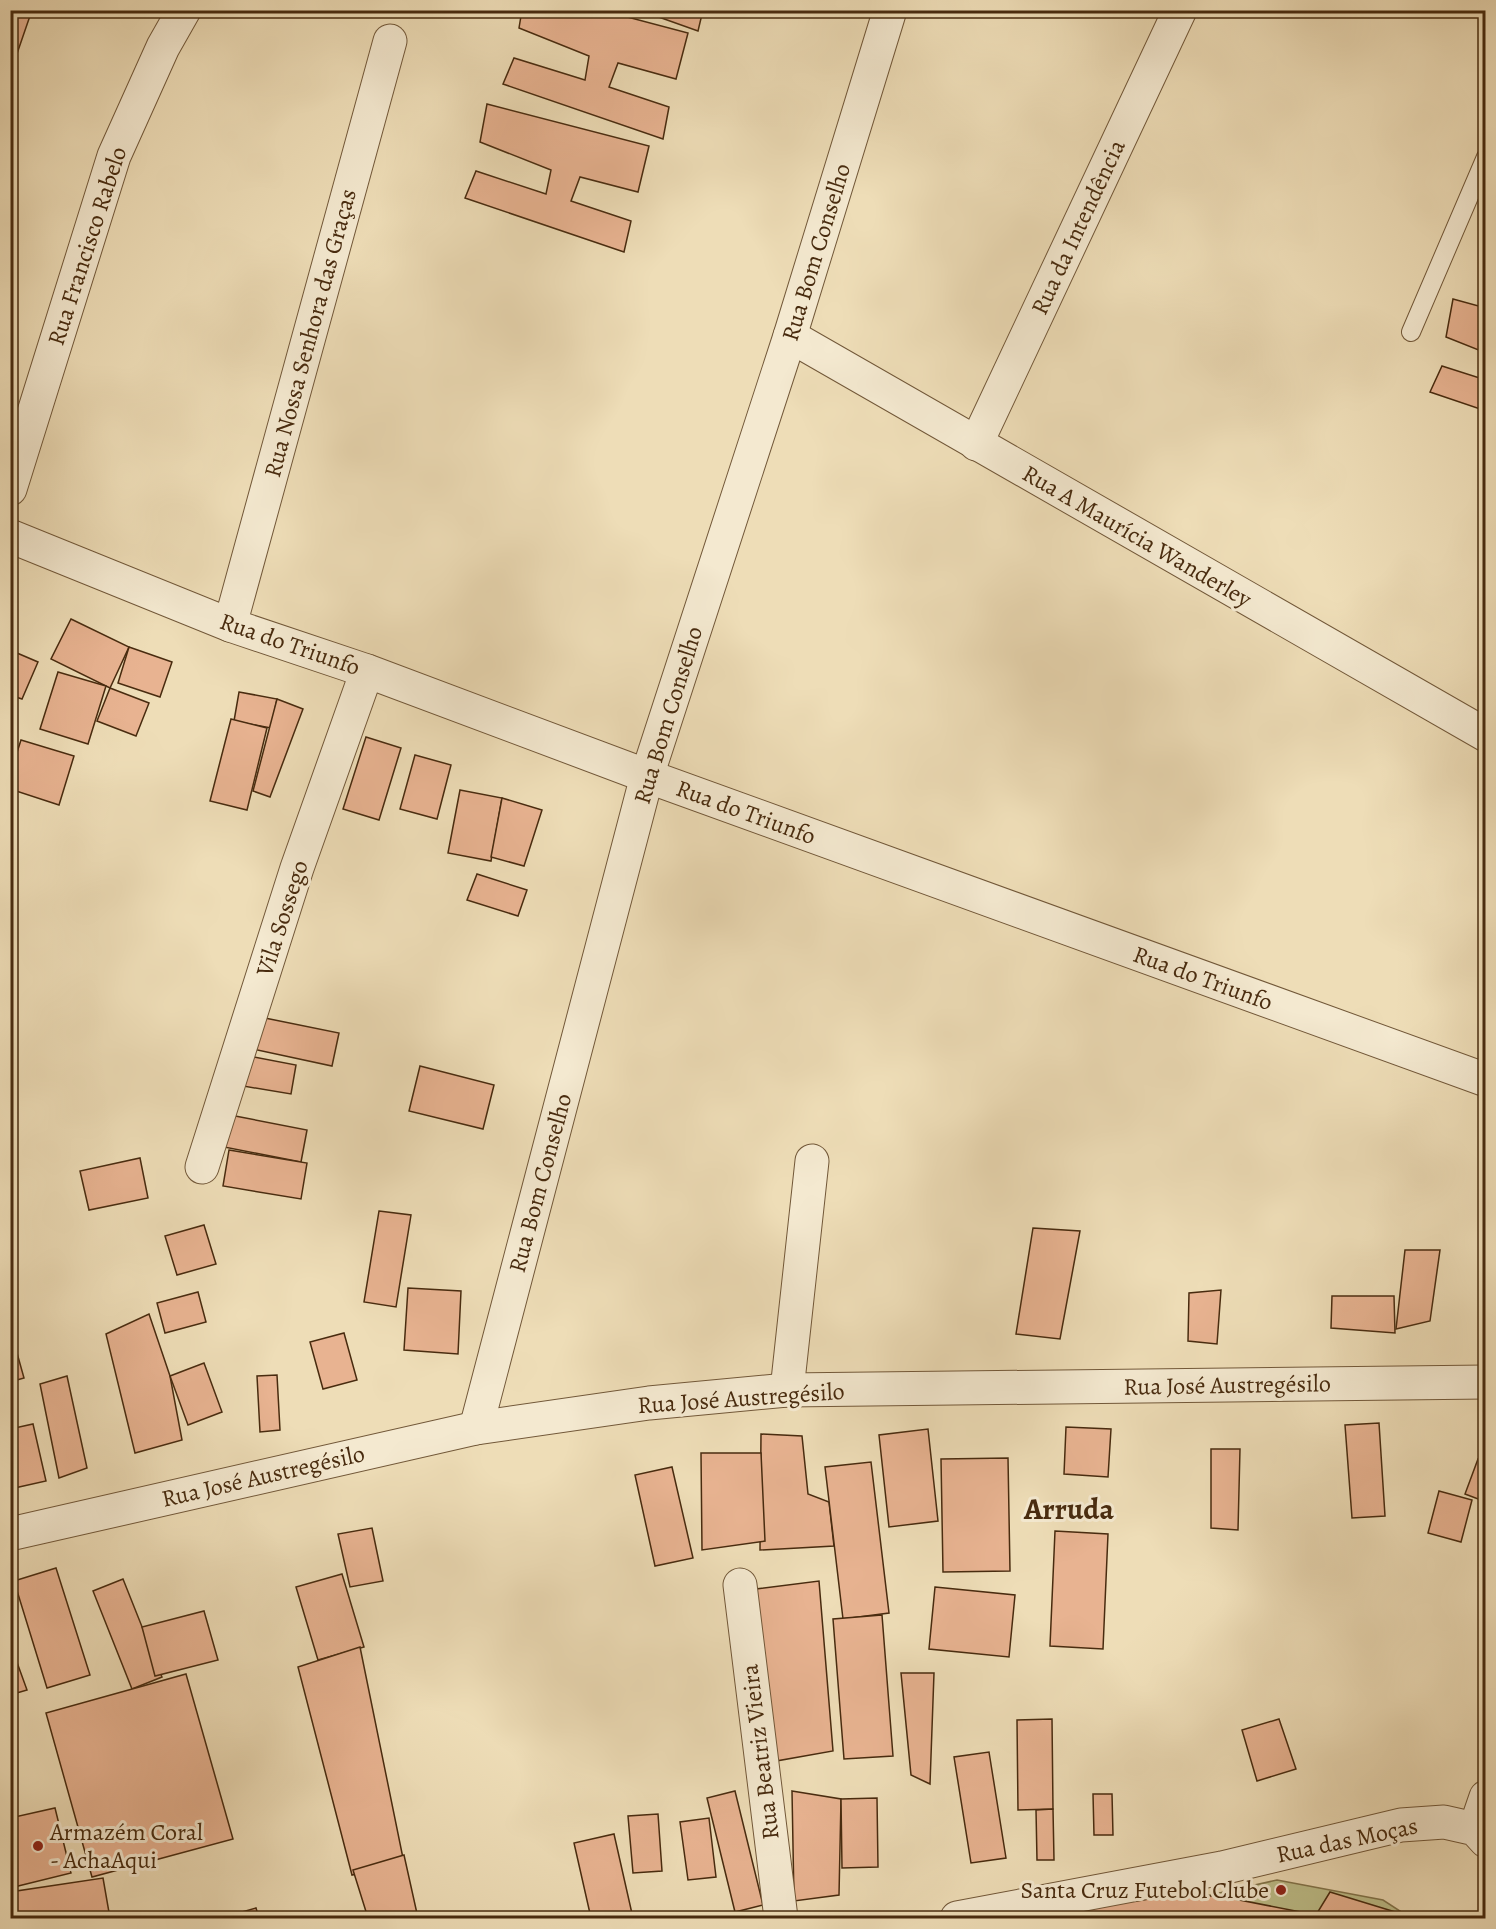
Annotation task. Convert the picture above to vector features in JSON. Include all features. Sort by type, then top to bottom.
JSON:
[{"type":"street","name":"Rua Francisco Rabelo","points":[[10,489],[114,156],[163,47],[184,10]]},
{"type":"street","name":"Rua Bom Conselho","points":[[476,1428],[647,776],[790,336],[890,10]]},
{"type":"street","name":"Rua da Intendência","points":[[976,444],[1180,10]]},
{"type":"street","name":"Rua Nossa Senhora das Graças","points":[[230,624],[390,41]]},
{"type":"street","name":"Rua A Maurícia Wanderley","points":[[790,336],[1485,735]]},
{"type":"street","name":"Rua do Triunfo","points":[[10,536],[230,624],[368,671],[647,776],[1485,1080]]},
{"type":"street","name":"Vila Sossego","points":[[202,1167],[297,868],[368,671]]},
{"type":"street","points":[[787,1390],[812,1161]]},
{"type":"street","name":"Rua José Austregésilo","points":[[10,1534],[476,1428],[649,1403],[787,1390],[1485,1382]]},
{"type":"street","name":"Rua Beatriz Vieira","points":[[740,1585],[781,1918]]},
{"type":"street","points":[[1480,1835],[1485,1797]]},
{"type":"street","name":"Rua das Moças","points":[[957,1918],[1222,1868],[1401,1825],[1444,1822],[1480,1835]]},
{"type":"lane","points":[[1411,332],[1485,157]]},
{"type":"green space","name":"Santa Cruz Futebol Clube","points":[[1277,1880],[1383,1900],[1409,1917],[1415,1918],[1042,1918],[1171,1896],[1206,1896]]},
{"type":"building","points":[[10,10],[32,10],[10,74]]},
{"type":"building","points":[[522,10],[601,10],[688,33],[676,79],[618,63],[609,87],[669,107],[663,139],[503,84],[514,58],[585,80],[589,56],[519,28]]},
{"type":"building","points":[[639,10],[703,10],[698,31]]},
{"type":"building","points":[[487,104],[649,146],[638,192],[580,177],[571,201],[631,221],[624,252],[465,198],[476,171],[546,194],[551,170],[480,142]]},
{"type":"building","points":[[1453,299],[1486,308],[1486,353],[1446,337]]},
{"type":"building","points":[[1442,366],[1486,380],[1486,411],[1430,392]]},
{"type":"building","points":[[71,619],[129,647],[110,688],[51,659]]},
{"type":"building","points":[[129,647],[172,662],[160,697],[118,683]]},
{"type":"building","points":[[10,650],[38,662],[22,699],[10,695]]},
{"type":"building","points":[[58,672],[106,686],[88,744],[40,729]]},
{"type":"building","points":[[110,688],[149,703],[136,736],[97,721]]},
{"type":"building","points":[[239,692],[277,699],[271,728],[234,721]]},
{"type":"building","points":[[277,699],[303,709],[270,797],[253,791]]},
{"type":"building","points":[[231,719],[267,728],[247,810],[210,801]]},
{"type":"building","points":[[366,737],[401,748],[379,820],[343,809]]},
{"type":"building","points":[[21,740],[74,756],[59,805],[10,789],[10,774]]},
{"type":"building","points":[[415,755],[451,765],[437,819],[400,809]]},
{"type":"building","points":[[460,790],[502,798],[491,861],[448,853]]},
{"type":"building","points":[[502,798],[542,810],[524,866],[491,857]]},
{"type":"building","points":[[477,874],[527,890],[518,916],[467,900]]},
{"type":"building","points":[[260,1017],[339,1033],[332,1066],[253,1049]]},
{"type":"building","points":[[249,1056],[296,1065],[291,1094],[243,1086]]},
{"type":"building","points":[[420,1066],[494,1085],[483,1129],[409,1111]]},
{"type":"building","points":[[230,1115],[307,1130],[301,1162],[224,1147]]},
{"type":"building","points":[[229,1150],[307,1163],[301,1199],[223,1186]]},
{"type":"building","points":[[140,1158],[148,1198],[89,1210],[80,1171]]},
{"type":"building","points":[[379,1211],[411,1215],[396,1307],[364,1302]]},
{"type":"building","points":[[204,1225],[216,1264],[177,1275],[165,1236]]},
{"type":"building","points":[[1033,1228],[1080,1231],[1060,1339],[1016,1334]]},
{"type":"building","points":[[1405,1250],[1440,1250],[1430,1321],[1396,1329]]},
{"type":"building","points":[[408,1288],[461,1291],[458,1354],[404,1350]]},
{"type":"building","points":[[1221,1290],[1217,1344],[1188,1341],[1189,1293]]},
{"type":"building","points":[[198,1292],[206,1322],[165,1333],[157,1303]]},
{"type":"building","points":[[1332,1296],[1394,1296],[1395,1333],[1331,1328]]},
{"type":"building","points":[[149,1314],[170,1376],[182,1440],[135,1453],[106,1334]]},
{"type":"building","points":[[10,1328],[24,1378],[10,1382]]},
{"type":"building","points":[[344,1333],[357,1380],[323,1389],[310,1342]]},
{"type":"building","points":[[204,1363],[222,1412],[188,1425],[170,1376]]},
{"type":"building","points":[[277,1375],[280,1430],[260,1432],[257,1376]]},
{"type":"building","points":[[67,1376],[87,1468],[59,1478],[40,1384]]},
{"type":"building","points":[[1379,1423],[1385,1516],[1352,1518],[1345,1425]]},
{"type":"building","points":[[33,1424],[46,1481],[10,1489],[10,1429]]},
{"type":"building","points":[[1066,1427],[1111,1429],[1108,1477],[1064,1474]]},
{"type":"building","points":[[928,1429],[938,1521],[889,1527],[879,1435]]},
{"type":"building","points":[[761,1434],[802,1436],[808,1494],[829,1502],[834,1546],[760,1550]]},
{"type":"building","points":[[1211,1449],[1240,1449],[1238,1530],[1211,1528]]},
{"type":"building","points":[[701,1453],[761,1453],[765,1541],[702,1550]]},
{"type":"building","points":[[1008,1458],[1010,1571],[943,1572],[941,1459]]},
{"type":"building","points":[[1478,1459],[1486,1462],[1486,1502],[1465,1494]]},
{"type":"building","points":[[871,1462],[889,1613],[843,1619],[825,1467]]},
{"type":"building","points":[[672,1467],[693,1558],[655,1566],[635,1475]]},
{"type":"building","points":[[1439,1491],[1472,1500],[1461,1542],[1428,1533]]},
{"type":"building","points":[[372,1528],[383,1581],[350,1587],[338,1534]]},
{"type":"building","points":[[1055,1531],[1108,1534],[1103,1649],[1050,1646]]},
{"type":"building","points":[[56,1568],[90,1675],[47,1688],[14,1581]]},
{"type":"building","points":[[342,1574],[364,1647],[318,1660],[296,1587]]},
{"type":"building","points":[[123,1579],[162,1677],[132,1689],[93,1591]]},
{"type":"building","points":[[819,1581],[833,1751],[776,1761],[756,1589]]},
{"type":"building","points":[[935,1587],[1015,1595],[1009,1657],[929,1649]]},
{"type":"building","points":[[204,1611],[218,1660],[155,1676],[142,1627]]},
{"type":"building","points":[[882,1615],[893,1756],[844,1759],[833,1619]]},
{"type":"building","points":[[10,1643],[27,1690],[10,1695]]},
{"type":"building","points":[[360,1647],[404,1863],[352,1875],[298,1667]]},
{"type":"building","points":[[901,1673],[934,1673],[930,1784],[911,1775]]},
{"type":"building","points":[[186,1674],[233,1839],[92,1877],[46,1713]]},
{"type":"building","points":[[1052,1719],[1053,1809],[1018,1810],[1017,1720]]},
{"type":"building","points":[[1279,1719],[1296,1769],[1257,1781],[1242,1730]]},
{"type":"building","points":[[989,1752],[1006,1858],[971,1863],[954,1757]]},
{"type":"building","points":[[735,1791],[763,1905],[735,1912],[707,1798]]},
{"type":"building","points":[[792,1791],[841,1799],[839,1895],[794,1901]]},
{"type":"building","points":[[1093,1794],[1112,1794],[1113,1835],[1094,1835]]},
{"type":"building","points":[[877,1798],[878,1867],[842,1868],[841,1799]]},
{"type":"building","name":"Armazém Coral - AchaAqui","points":[[55,1808],[71,1873],[10,1888],[10,1818]]},
{"type":"building","points":[[1053,1809],[1054,1860],[1037,1860],[1036,1810]]},
{"type":"building","points":[[658,1814],[662,1871],[633,1873],[628,1816]]},
{"type":"building","points":[[709,1818],[716,1877],[688,1880],[680,1822]]},
{"type":"building","points":[[614,1834],[633,1918],[591,1918],[574,1843]]},
{"type":"building","points":[[404,1855],[418,1918],[368,1918],[353,1870]]},
{"type":"building","points":[[103,1878],[110,1918],[10,1918],[10,1892]]},
{"type":"building","name":"Santa Cruz Futebol Clube","points":[[1330,1892],[1415,1918],[1042,1918],[1090,1907],[1171,1896],[1219,1896],[1316,1915]]},
{"type":"building","points":[[256,1908],[259,1918],[221,1918]]},
{"type":"place","name":"Armazém Coral - AchaAqui","points":[[38,1846]]},
{"type":"place","name":"Santa Cruz Futebol Clube","points":[[1281,1890]]},
{"type":"district","name":"Arruda","points":[[1069,1509]]}]
